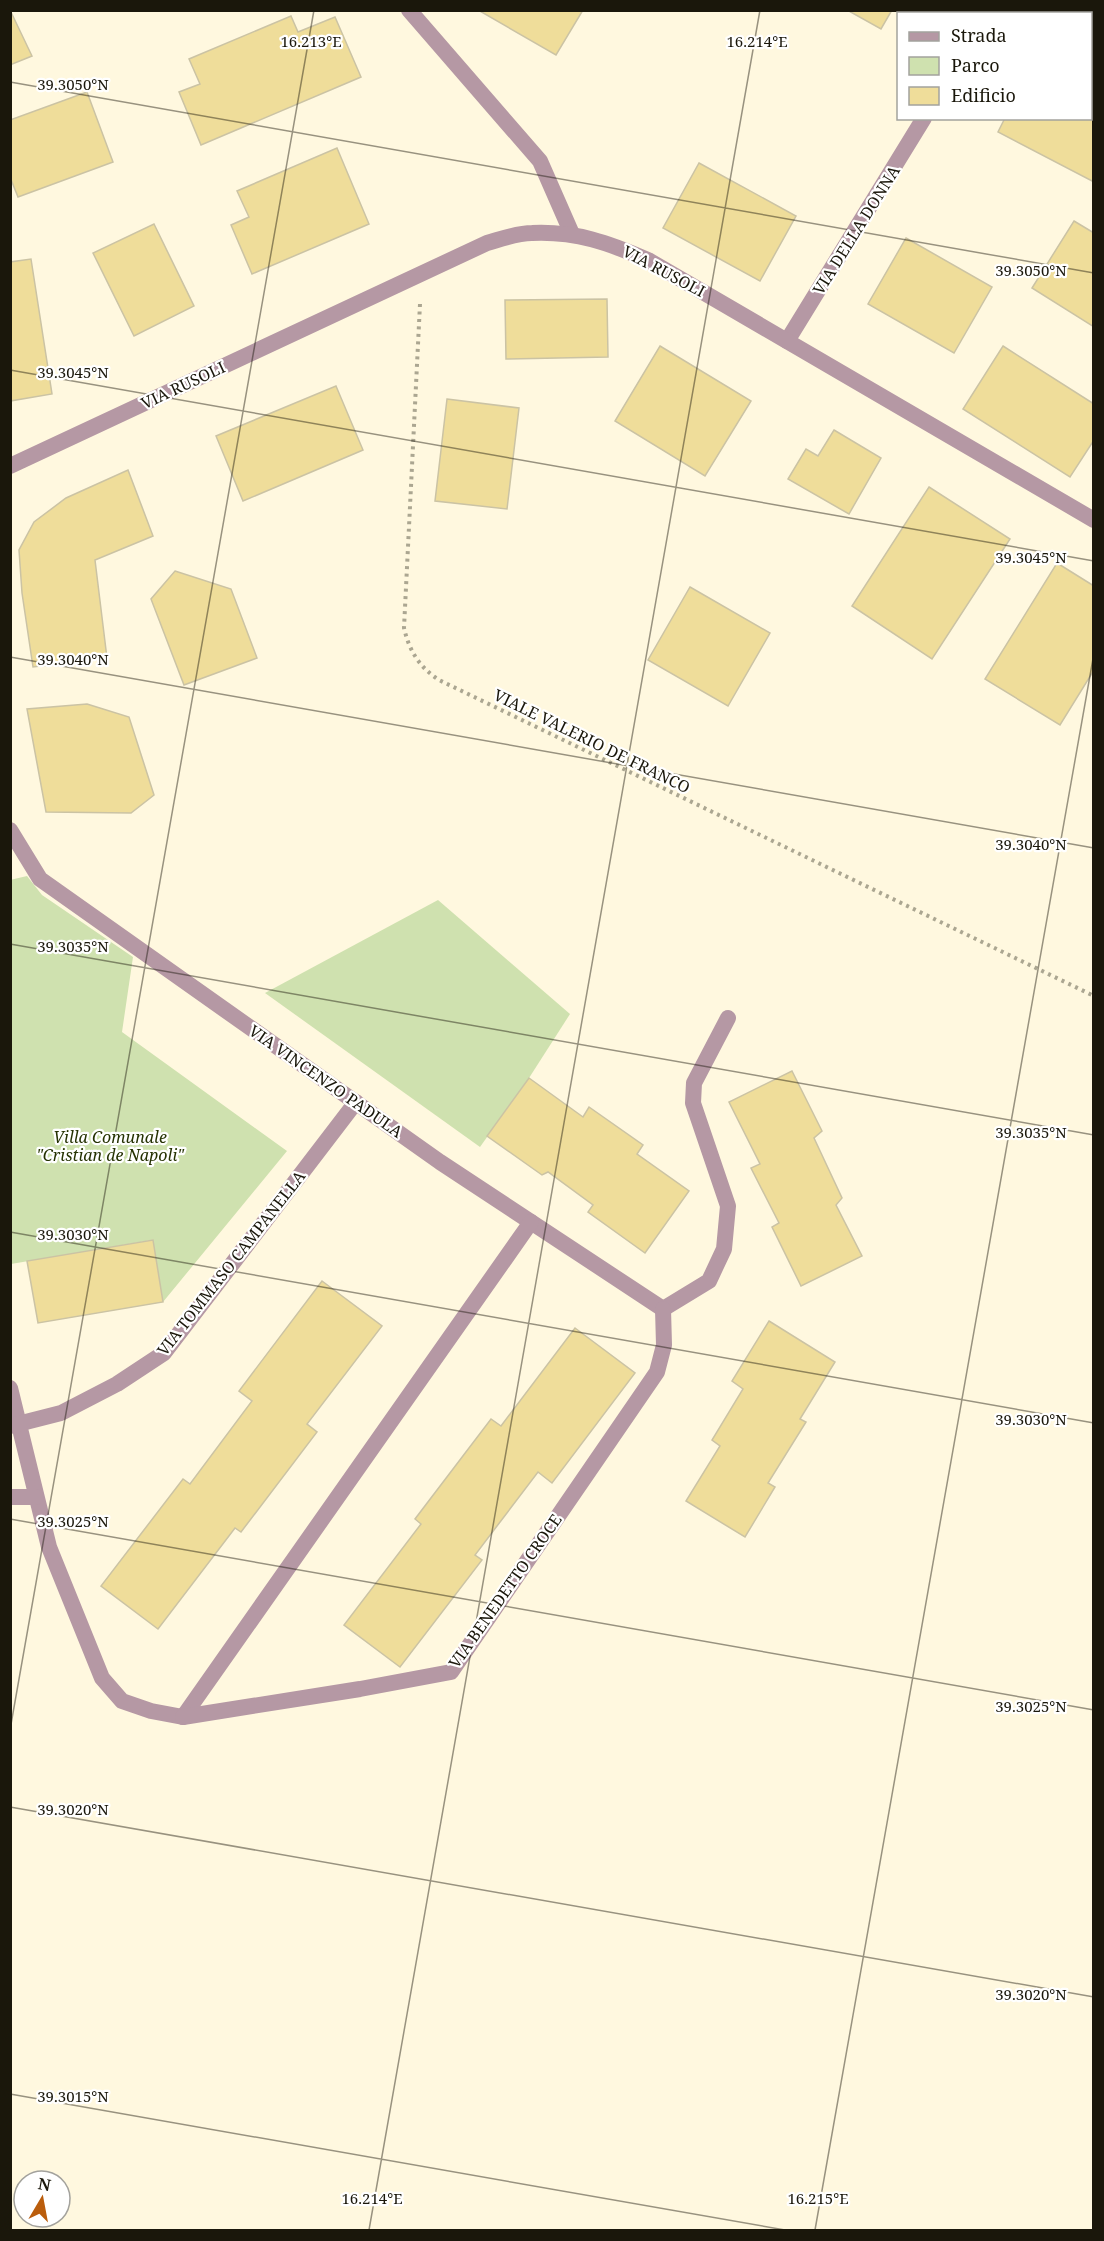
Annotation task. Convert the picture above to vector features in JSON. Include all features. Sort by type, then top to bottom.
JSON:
[{"type":"street","points":[[409,10],[540,161],[572,234]]},
{"type":"street","name":"VIA DELLA DONNA","points":[[787,341],[923,120]]},
{"type":"street","name":"VIA RUSOLI","points":[[10,466],[487,243],[530,232],[572,234],[611,243],[648,260],[1094,520]]},
{"type":"street","name":"VIA VINCENZO PADULA","points":[[10,830],[40,879],[356,1102],[663,1309]]},
{"type":"street","points":[[663,1309],[709,1281],[724,1249],[728,1206],[693,1103],[694,1083],[728,1018]]},
{"type":"street","name":"VIA TOMMASO CAMPANELLA","points":[[14,1425],[62,1413],[117,1384],[164,1353],[356,1102]]},
{"type":"street","points":[[183,1717],[531,1222]]},
{"type":"street","name":"VIA BENEDETTO CROCE","points":[[10,1388],[14,1425],[49,1547],[102,1678],[122,1701],[152,1711],[183,1717],[451,1672],[657,1372],[664,1345],[663,1309]]},
{"type":"street","points":[[10,1497],[36,1497]]},
{"type":"path","name":"VIALE VALERIO DE FRANCO","points":[[420,294],[404,628],[418,663],[439,680],[1094,996]]},
{"type":"green space","name":"Villa Comunale \"Cristian de Napoli\"","points":[[27,876],[42,895],[133,957],[122,1032],[287,1151],[163,1302],[152,1240],[11,1264],[10,880]]},
{"type":"green space","points":[[438,900],[570,1014],[529,1078],[480,1147],[265,993]]},
{"type":"building","points":[[10,10],[32,56],[10,65]]},
{"type":"building","points":[[478,10],[583,10],[556,55]]},
{"type":"building","points":[[847,10],[892,10],[881,29]]},
{"type":"building","points":[[291,16],[298,32],[335,17],[361,77],[201,145],[179,92],[200,84],[189,59]]},
{"type":"building","points":[[1094,88],[1094,182],[998,132],[1004,120],[1092,120],[1092,90]]},
{"type":"building","points":[[87,92],[113,162],[18,197],[10,177],[10,120]]},
{"type":"building","points":[[337,148],[369,224],[252,274],[231,225],[249,217],[237,191]]},
{"type":"building","points":[[699,163],[796,216],[760,281],[663,228]]},
{"type":"building","points":[[1074,221],[1094,233],[1094,327],[1032,288]]},
{"type":"building","points":[[154,224],[194,306],[134,336],[93,253]]},
{"type":"building","points":[[906,238],[992,287],[954,353],[868,304]]},
{"type":"building","points":[[31,259],[52,394],[10,401],[10,262]]},
{"type":"building","points":[[607,299],[608,357],[506,359],[505,300]]},
{"type":"building","points":[[660,346],[751,401],[705,476],[615,421]]},
{"type":"building","points":[[1003,346],[1094,404],[1094,440],[1070,477],[963,409]]},
{"type":"building","points":[[336,386],[363,450],[243,501],[216,436]]},
{"type":"building","points":[[447,399],[519,408],[507,509],[435,501]]},
{"type":"building","points":[[834,430],[881,458],[849,514],[788,479],[806,449],[818,456]]},
{"type":"building","points":[[128,470],[153,536],[95,560],[107,658],[33,667],[22,593],[19,550],[34,522],[66,498]]},
{"type":"building","points":[[929,487],[1010,539],[932,659],[852,606]]},
{"type":"building","points":[[1057,563],[1094,586],[1094,670],[1060,725],[985,679]]},
{"type":"building","points":[[175,571],[231,589],[257,658],[184,685],[151,599]]},
{"type":"building","points":[[690,587],[770,633],[728,706],[648,660]]},
{"type":"building","points":[[87,704],[129,717],[154,795],[131,813],[46,812],[27,709]]},
{"type":"building","points":[[792,1071],[822,1131],[814,1138],[842,1198],[836,1205],[862,1256],[801,1286],[772,1227],[779,1223],[751,1168],[760,1164],[729,1102]]},
{"type":"building","points":[[529,1078],[583,1117],[589,1107],[643,1145],[637,1154],[689,1191],[645,1253],[588,1212],[593,1205],[548,1172],[542,1175],[487,1136]]},
{"type":"building","points":[[153,1240],[163,1302],[38,1323],[27,1261]]},
{"type":"building","points":[[322,1281],[382,1326],[307,1424],[317,1432],[241,1532],[235,1528],[158,1629],[101,1586],[183,1479],[190,1484],[252,1401],[239,1391]]},
{"type":"building","points":[[769,1321],[835,1362],[800,1419],[806,1422],[768,1483],[775,1487],[745,1537],[686,1501],[720,1446],[712,1440],[743,1389],[732,1381]]},
{"type":"building","points":[[575,1328],[635,1373],[552,1483],[538,1472],[475,1555],[482,1560],[400,1667],[344,1625],[421,1524],[415,1519],[491,1419],[501,1426]]}]
